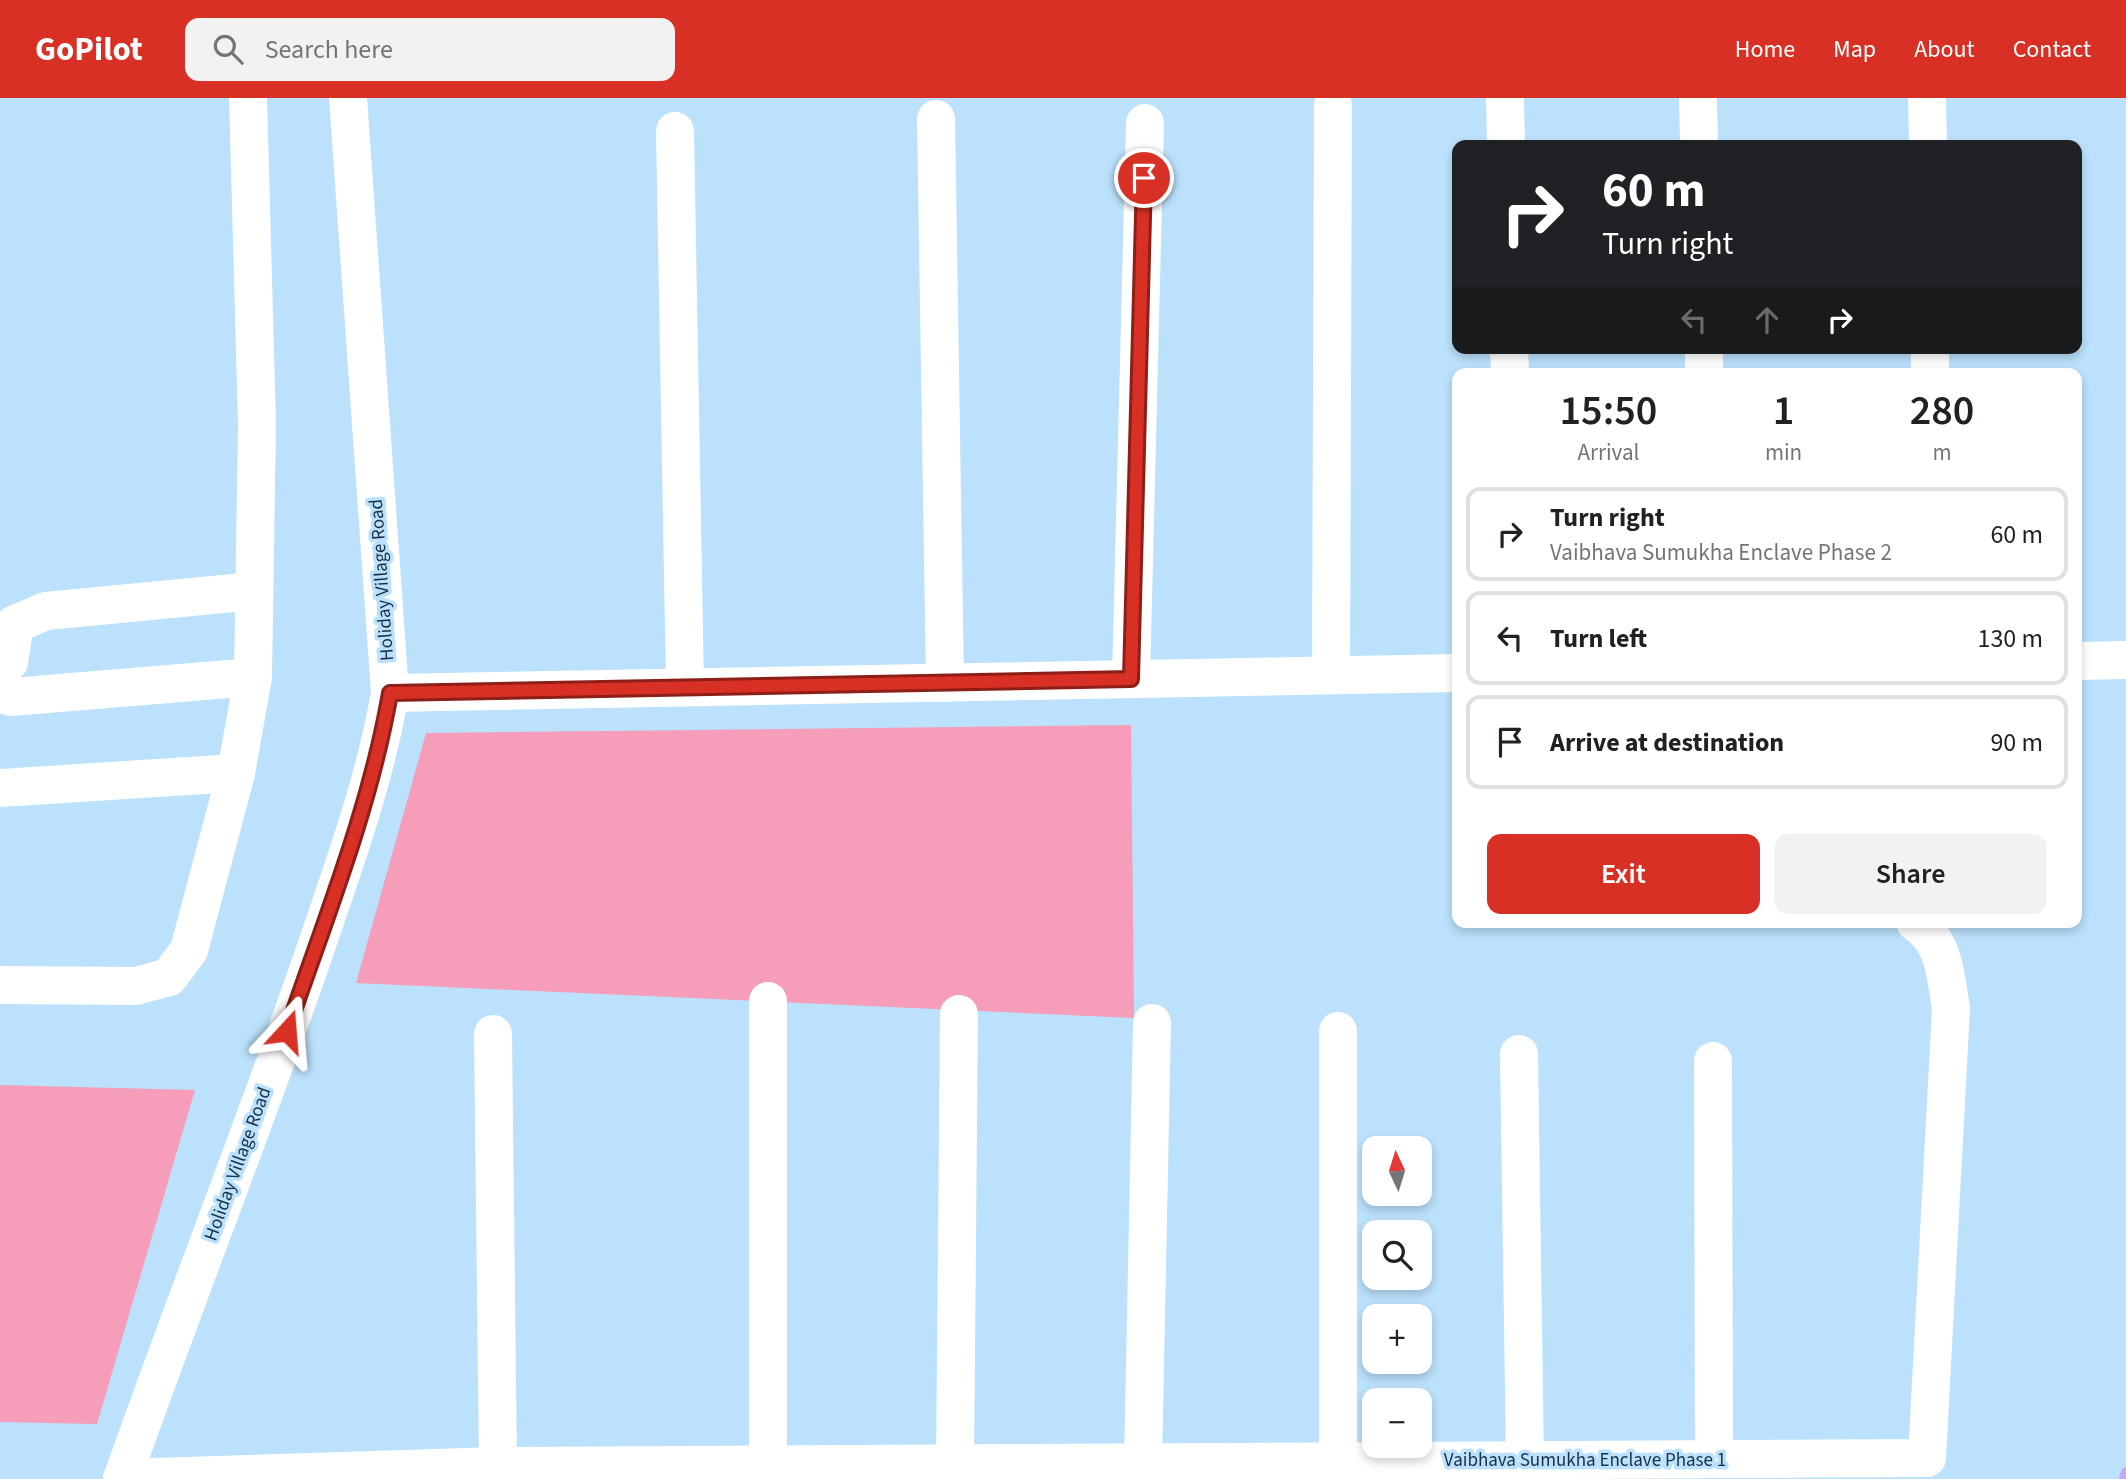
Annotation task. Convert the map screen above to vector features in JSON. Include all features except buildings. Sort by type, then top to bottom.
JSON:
[{"type":"street","points":[[0,985],[136,986],[169,977],[189,950],[236,773],[253,677],[257,424],[248,98]]},
{"type":"street","name":"Holiday Village Road","points":[[122,1478],[287,1031],[363,810],[381,744],[390,693],[348,98]]},
{"type":"street","points":[[1505,98],[1506,140]]},
{"type":"street","points":[[1698,98],[1699,140]]},
{"type":"street","points":[[1927,98],[1928,140]]},
{"type":"street","points":[[1331,675],[1333,105]]},
{"type":"street","points":[[936,119],[945,683]]},
{"type":"street","points":[[1131,679],[1145,123]]},
{"type":"street","points":[[676,131],[685,687]]},
{"type":"street","points":[[0,670],[9,662],[15,624],[46,611],[254,591]]},
{"type":"street","points":[[2082,661],[2126,660]]},
{"type":"street","points":[[390,693],[1452,673]]},
{"type":"street","points":[[0,693],[11,697],[253,677]]},
{"type":"street","points":[[0,788],[236,773]]},
{"type":"street","name":"Vaibhava Sumukha Enclave Phase 1","points":[[122,1478],[498,1466],[1927,1458],[1951,1008],[1941,953],[1929,931],[1924,928]]},
{"type":"street","points":[[768,1001],[768,1464]]},
{"type":"street","points":[[955,1464],[959,1014]]},
{"type":"street","points":[[1143,1463],[1152,1023]]},
{"type":"street","points":[[1338,1031],[1338,1462]]},
{"type":"street","points":[[493,1034],[498,1466]]},
{"type":"street","points":[[1519,1054],[1525,1460]]},
{"type":"street","points":[[1713,1061],[1714,1459]]},
{"type":"shaded area","points":[[1131,725],[1134,1018],[356,983],[426,733]]},
{"type":"shaded area","points":[[0,1085],[195,1090],[97,1424],[0,1422]]},
{"type":"waterway","points":[[2124,1479],[2126,1472]]},
{"type":"route","points":[[287,1031],[367,797],[381,744],[390,693],[1131,679],[1144,178]]}]
